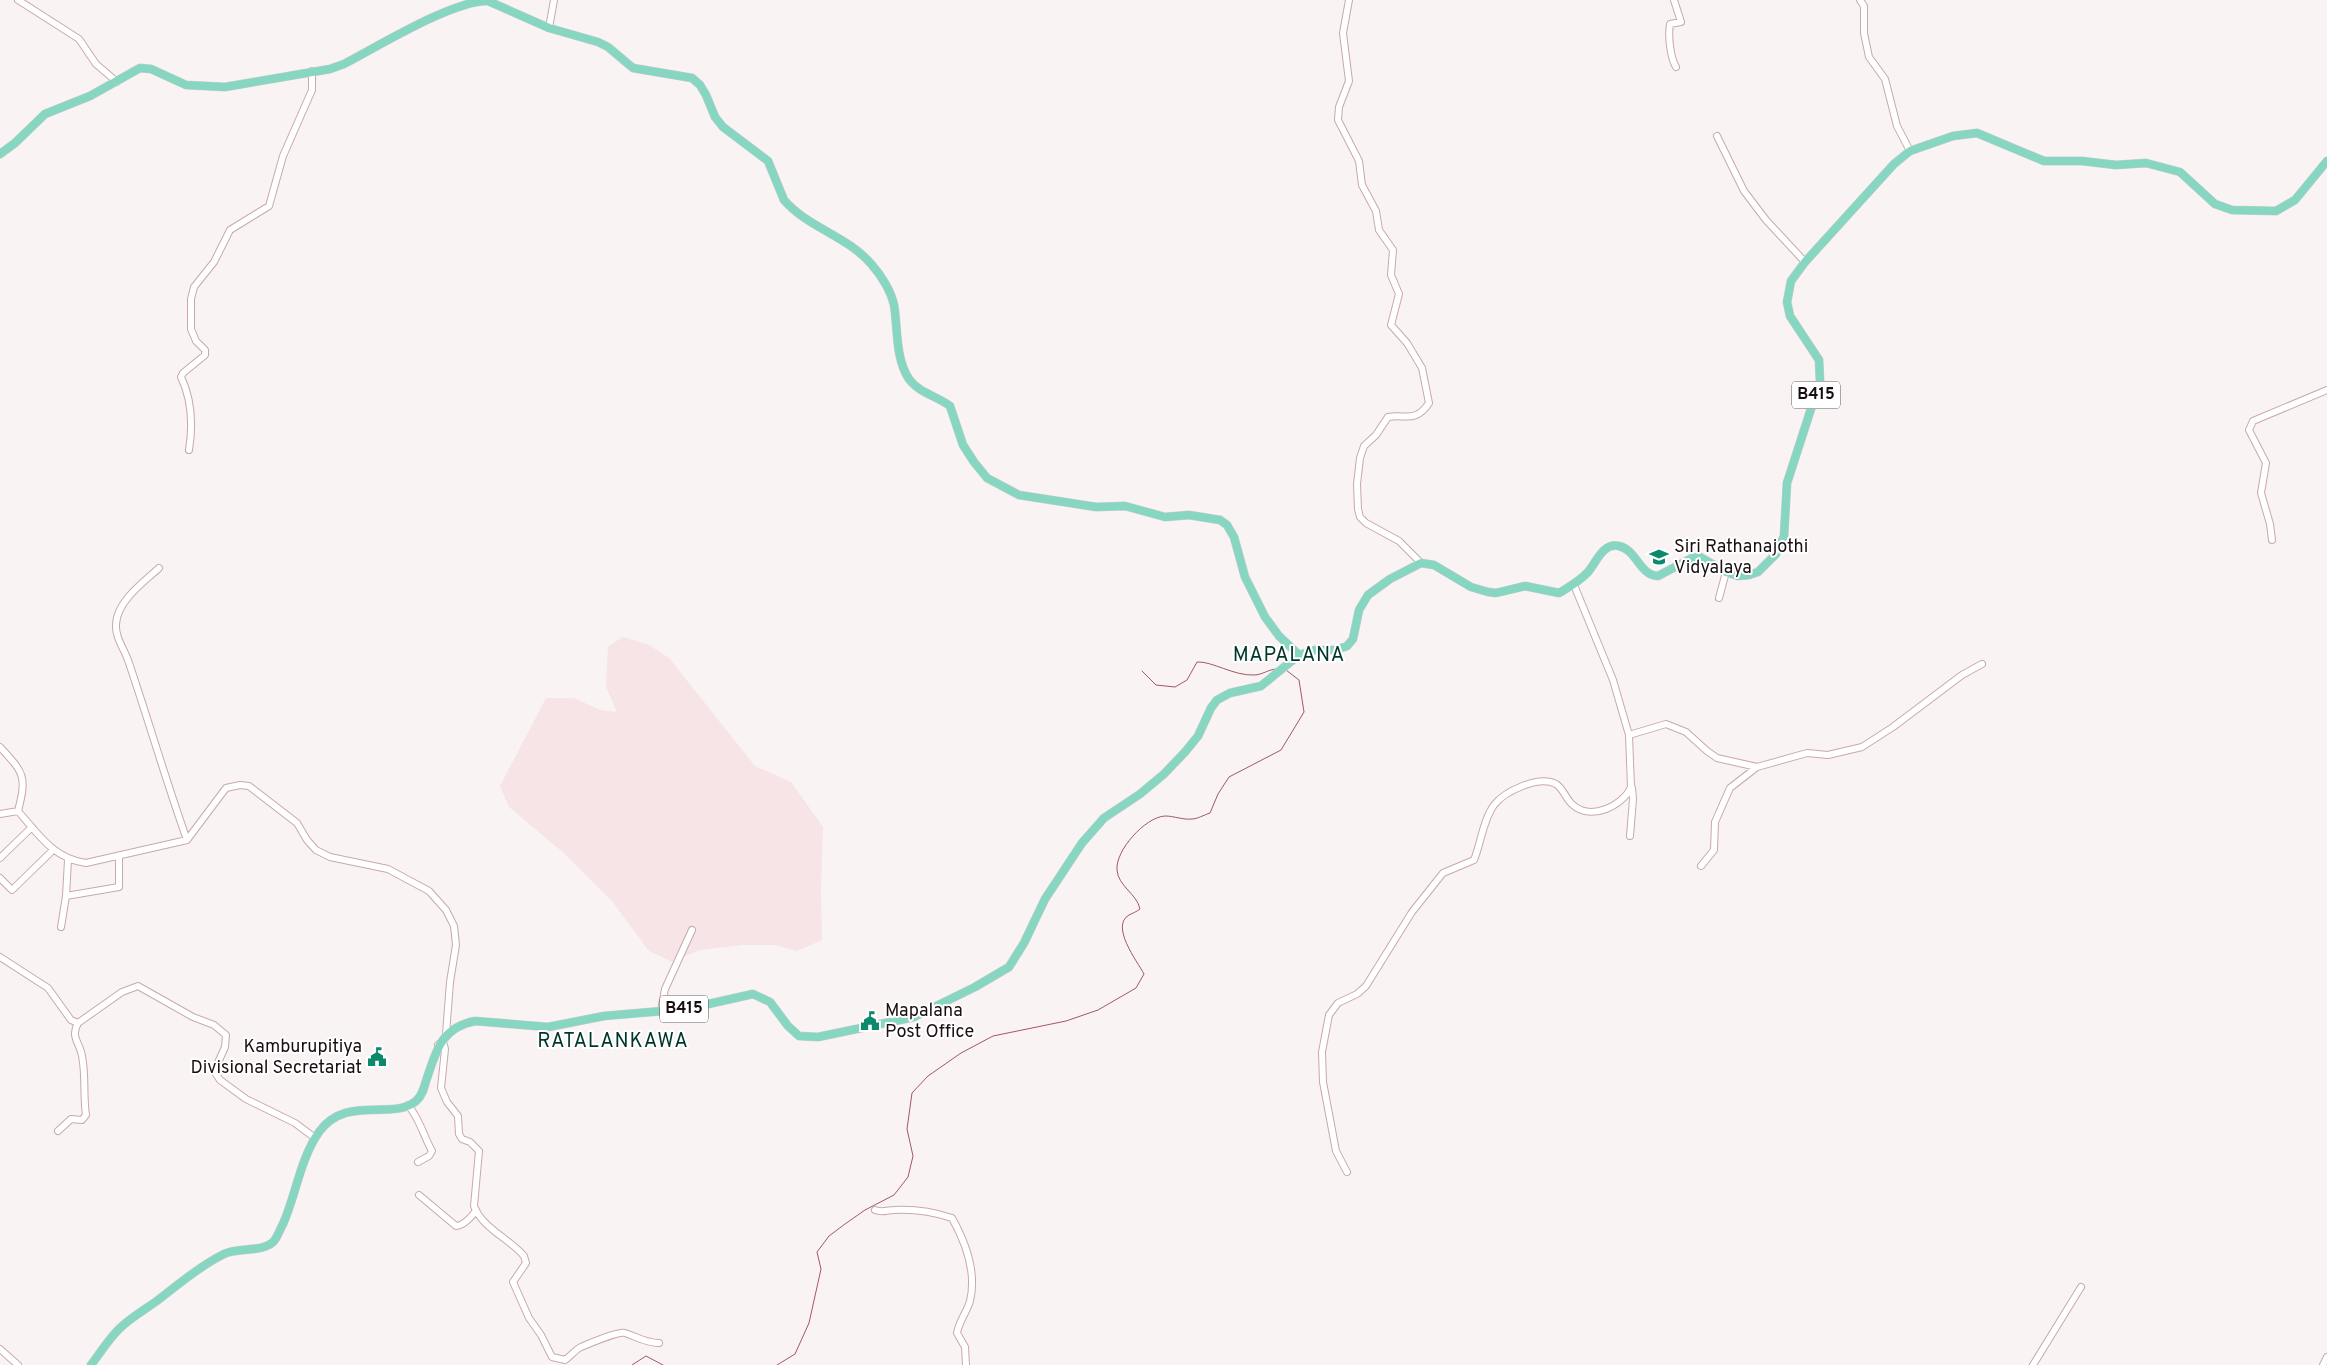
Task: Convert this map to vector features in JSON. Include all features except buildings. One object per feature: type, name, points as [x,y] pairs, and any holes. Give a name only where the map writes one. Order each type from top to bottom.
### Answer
[{"type":"main road","points":[[0,154],[15,143],[39,117],[90,96],[140,68],[151,69],[186,85],[203,87],[238,86],[312,71],[344,64],[467,1],[488,1],[549,28],[598,42],[608,47],[633,68],[692,78],[700,85],[723,127],[768,161],[781,194],[788,204],[842,239],[873,265],[889,290],[894,304],[897,338],[909,379],[920,389],[950,406],[962,445],[987,478],[1019,495],[1096,507],[1125,506],[1165,517],[1189,515],[1220,520],[1227,525],[1234,538],[1245,577],[1265,617],[1279,636],[1299,655]]},
{"type":"main road","name":"B415","points":[[1574,585],[1588,572],[1602,552],[1615,545],[1621,546],[1633,555],[1644,570],[1652,576],[1658,576],[1692,558],[1700,557],[1726,572],[1738,576],[1758,572],[1776,554],[1784,536],[1787,483],[1820,381],[1819,360],[1790,316],[1787,302],[1791,281],[1805,262],[1894,164],[1910,151],[1953,136],[1977,133],[2044,161],[2082,161],[2103,165],[2146,163],[2173,168],[2216,204],[2232,210],[2276,211],[2295,200],[2327,161]]},
{"type":"main road","points":[[1421,563],[1434,565],[1471,587],[1488,592],[1496,593],[1525,586],[1559,593],[1574,585]]},
{"type":"main road","name":"B415","points":[[408,1105],[421,1096],[438,1045],[446,1034],[465,1023],[475,1021],[548,1027],[604,1016],[686,1009],[753,994],[761,996],[770,1002],[798,1036],[818,1037],[914,1017],[975,987],[1009,967],[1024,943],[1045,899],[1082,843],[1104,818],[1140,794],[1164,774],[1185,752],[1198,736],[1210,708],[1217,700],[1230,693],[1261,686],[1299,655],[1315,650],[1336,650],[1347,646],[1353,639],[1359,610],[1368,595],[1390,579],[1421,563]]},
{"type":"main road","points":[[90,1365],[119,1329],[206,1264],[226,1253],[260,1247],[271,1244],[276,1240],[315,1138],[320,1130],[339,1116],[351,1111],[408,1105]]},
{"type":"street","points":[[18,0],[79,39],[96,64],[117,82]]},
{"type":"street","points":[[549,28],[554,0]]},
{"type":"street","points":[[1349,0],[1343,33],[1349,81],[1339,106],[1338,120],[1358,161],[1362,185],[1376,210],[1379,230],[1393,250],[1391,275],[1399,294],[1391,325],[1407,343],[1422,368],[1429,403],[1424,410],[1408,418],[1388,417],[1376,434],[1364,446],[1360,458],[1357,484],[1358,508],[1360,517],[1366,523],[1399,540],[1421,563]]},
{"type":"street","points":[[1674,0],[1681,22],[1670,24],[1667,36],[1672,46],[1673,62],[1676,67]]},
{"type":"street","points":[[1860,0],[1864,6],[1864,33],[1869,57],[1884,79],[1897,126],[1910,151]]},
{"type":"street","points":[[190,450],[192,432],[189,394],[181,377],[182,373],[205,355],[205,350],[196,341],[191,329],[191,299],[194,287],[214,262],[230,230],[269,206],[283,156],[312,90],[312,71]]},
{"type":"street","points":[[1717,136],[1744,190],[1766,220],[1805,262]]},
{"type":"street","points":[[2272,540],[2270,524],[2261,494],[2266,462],[2249,430],[2253,420],[2327,390]]},
{"type":"street","points":[[159,568],[129,597],[116,623],[117,636],[128,661],[162,770],[187,840]]},
{"type":"street","points":[[1719,598],[1726,572]]},
{"type":"street","points":[[1574,585],[1607,662],[1629,735],[1633,799],[1630,836]]},
{"type":"street","points":[[1701,866],[1714,850],[1715,822],[1730,788],[1757,767],[1807,753],[1828,755],[1862,747],[1893,727],[1962,675],[1982,664]]},
{"type":"street","points":[[1629,735],[1666,724],[1686,732],[1717,758],[1757,767]]},
{"type":"street","points":[[0,747],[20,769],[23,791],[18,811]]},
{"type":"street","points":[[1347,1172],[1336,1151],[1323,1082],[1322,1052],[1329,1015],[1338,1003],[1357,994],[1366,986],[1412,912],[1443,873],[1474,860],[1488,817],[1494,806],[1502,798],[1532,782],[1549,781],[1558,785],[1572,805],[1579,809],[1594,811],[1614,806],[1629,793],[1631,786]]},
{"type":"street","points":[[18,811],[53,850],[68,860],[86,863],[187,840],[226,788],[240,785],[249,786],[297,823],[307,840],[316,850],[330,857],[388,869],[429,891],[446,910],[454,926],[456,945],[450,982],[446,1034]]},
{"type":"street","points":[[0,814],[18,811]]},
{"type":"street","points":[[0,858],[32,827]]},
{"type":"street","points":[[0,878],[12,890],[53,850]]},
{"type":"street","points":[[66,896],[119,887],[118,856]]},
{"type":"street","points":[[61,927],[66,896],[68,860]]},
{"type":"street","points":[[661,1011],[665,989],[692,930]]},
{"type":"street","points":[[0,957],[48,988],[70,1020],[78,1024]]},
{"type":"street","points":[[58,1132],[71,1119],[82,1120],[86,1115],[84,1100],[86,1084],[82,1055],[74,1037],[74,1030],[78,1024],[122,992],[138,986],[226,1034],[223,1052],[216,1067],[216,1074],[220,1080],[246,1099],[296,1123],[315,1138]]},
{"type":"street","points":[[438,1045],[444,1045],[445,1050],[440,1083],[442,1093],[458,1116],[459,1134],[462,1139],[470,1142],[479,1151],[474,1206],[487,1224],[524,1256],[526,1263],[513,1282],[529,1318],[541,1335],[552,1357],[565,1360],[579,1348],[623,1332],[651,1344],[659,1343]]},
{"type":"street","points":[[408,1105],[422,1126],[423,1135],[432,1151],[429,1156],[418,1162]]},
{"type":"street","points":[[419,1195],[447,1220],[458,1226],[472,1216],[476,1210]]},
{"type":"street","points":[[875,1210],[882,1213],[891,1209],[916,1210],[952,1218],[968,1254],[972,1284],[969,1302],[959,1321],[957,1333],[965,1347],[966,1365]]},
{"type":"street","points":[[2033,1365],[2081,1287]]},
{"type":"street","points":[[0,1349],[18,1365]]},
{"type":"street","points":[[2323,1365],[2327,1357]]},
{"type":"shaded area","points":[[623,637],[649,645],[669,658],[755,766],[791,782],[823,827],[822,940],[797,951],[775,945],[742,945],[700,950],[672,962],[649,951],[611,900],[565,854],[509,807],[500,786],[546,698],[574,698],[600,710],[617,712],[606,687],[608,646]]},
{"type":"waterway","points":[[1142,671],[1156,685],[1175,687],[1187,680],[1197,662],[1203,662],[1246,675],[1257,675],[1277,669]]},
{"type":"waterway","points":[[777,1365],[795,1354],[809,1323],[821,1269],[817,1252],[829,1236],[845,1224],[865,1210],[894,1195],[908,1177],[913,1156],[907,1129],[912,1093],[928,1076],[961,1053],[993,1036],[1066,1021],[1098,1010],[1136,988],[1144,974],[1131,953],[1122,927],[1124,920],[1140,909],[1118,876],[1118,862],[1121,854],[1133,836],[1149,822],[1157,818],[1165,816],[1194,819],[1210,813],[1218,794],[1229,777],[1281,750],[1304,712],[1299,680],[1286,670]]},
{"type":"waterway","points":[[632,1365],[646,1356],[663,1365]]},
{"type":"place","name":"Siri Rathanajothi Vidyalaya","points":[[1659,557]]},
{"type":"place","name":"Mapalana Post Office","points":[[870,1021]]},
{"type":"place","name":"Kamburupitiya Divisional Secretariat","points":[[377,1057]]},
{"type":"district","name":"MAPALANA","points":[[1289,656]]},
{"type":"district","name":"RATALANKAWA","points":[[613,1042]]}]
